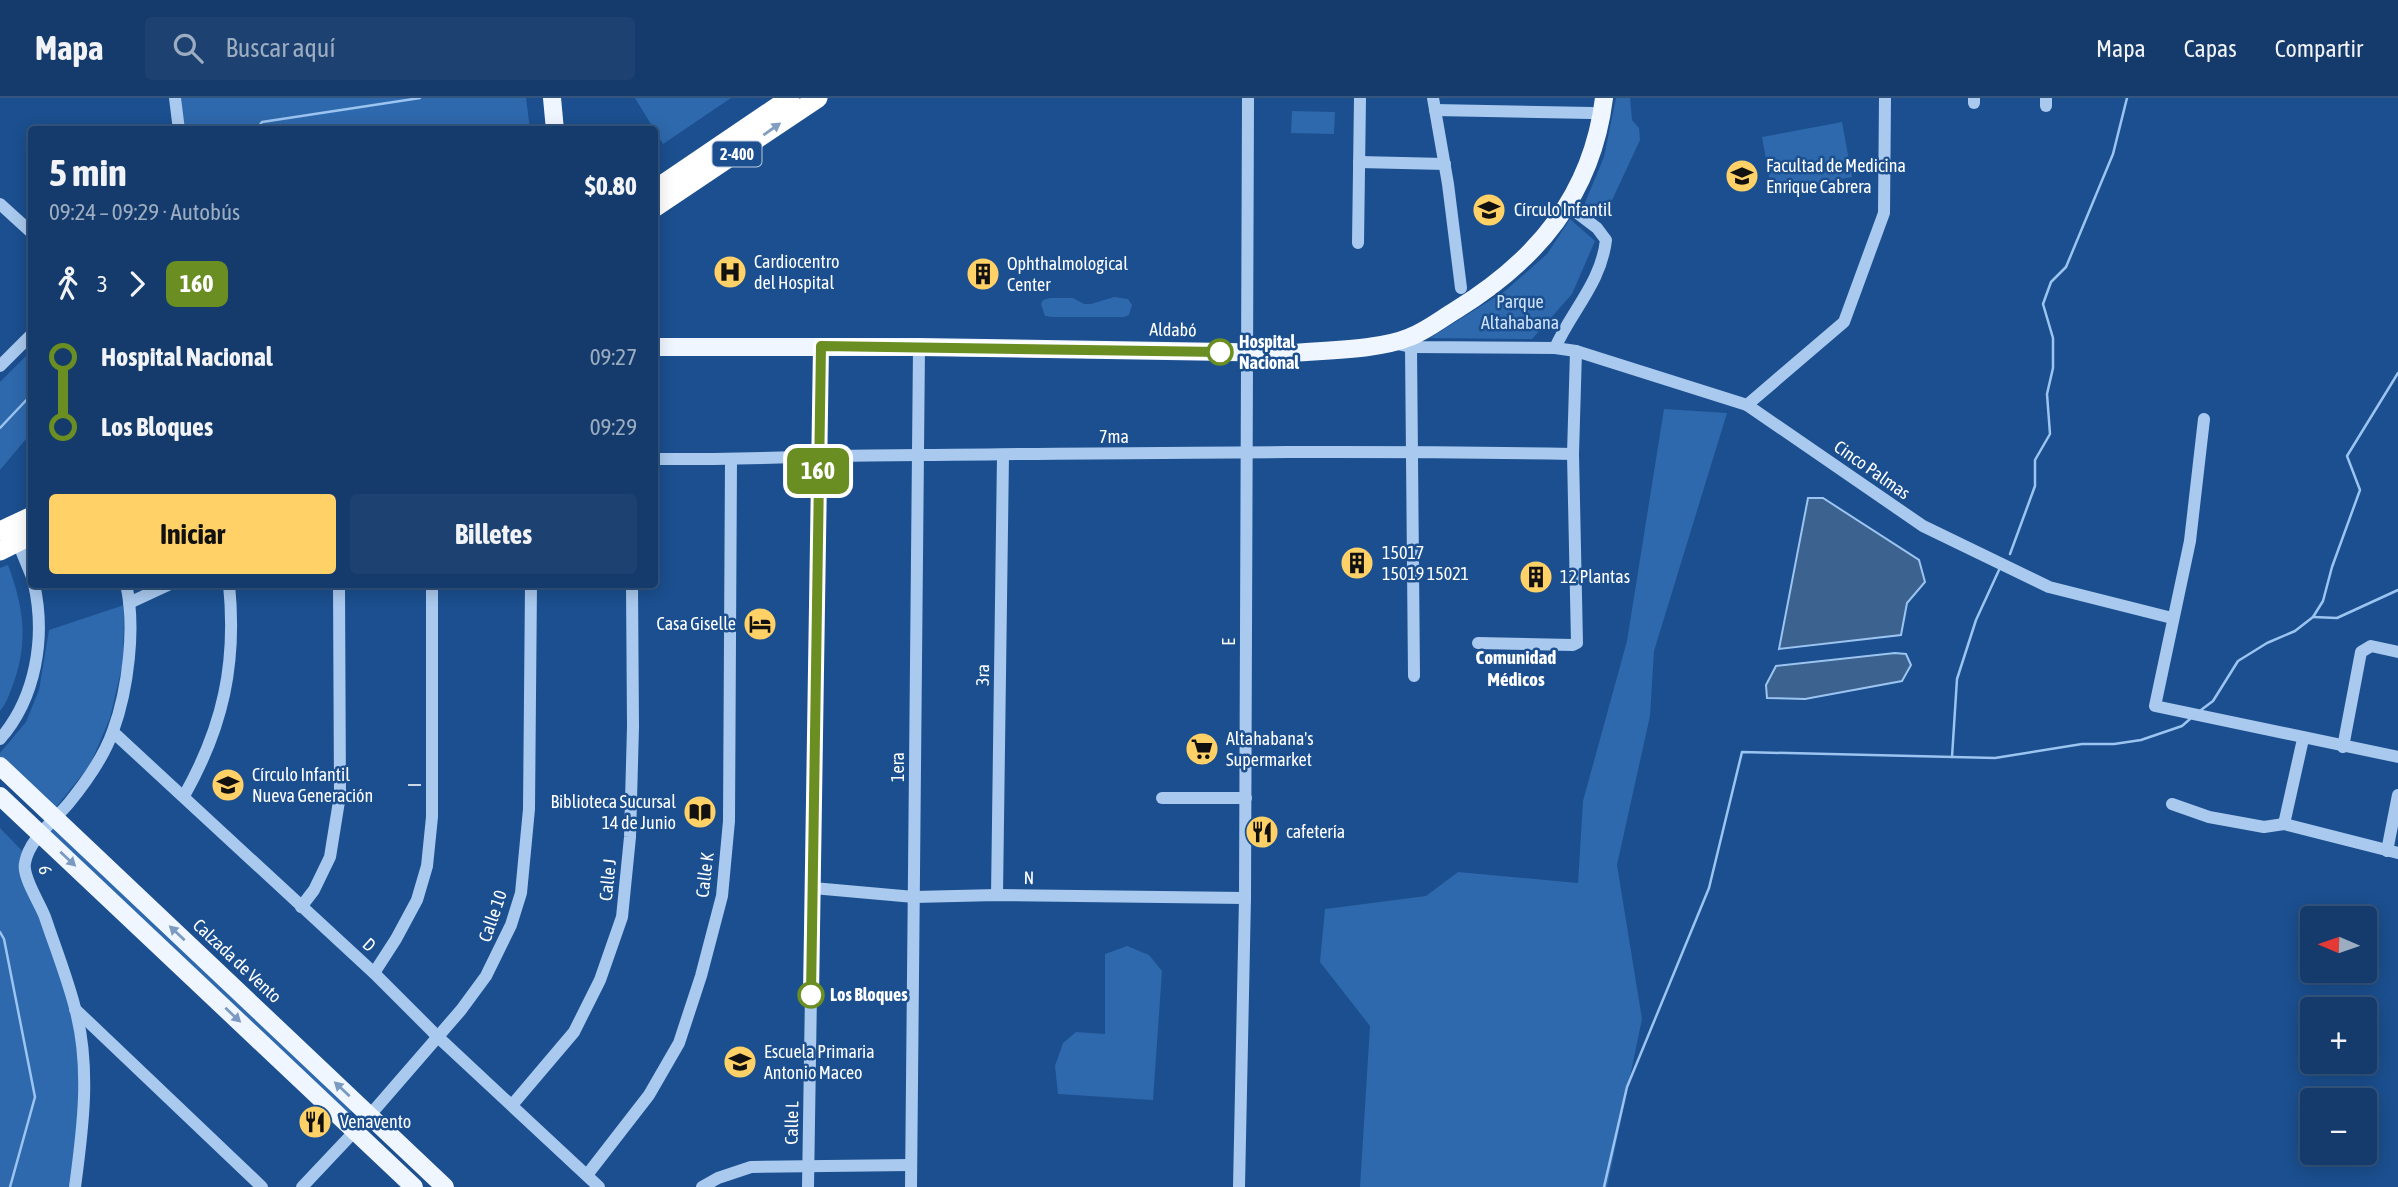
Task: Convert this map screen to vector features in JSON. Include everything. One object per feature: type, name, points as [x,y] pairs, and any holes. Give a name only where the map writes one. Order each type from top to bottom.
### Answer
[{"type":"highway","name":"2-400","points":[[658,187],[790,98]]},
{"type":"highway","name":"2-400","points":[[658,205],[818,98]]},
{"type":"highway","points":[[12,537],[28,520]]},
{"type":"main road","points":[[552,98],[555,126]]},
{"type":"main road","name":"Aldabó","points":[[658,347],[821,346],[1293,353],[1410,342],[1495,285],[1523,262],[1568,206],[1587,168],[1599,130],[1604,98]]},
{"type":"main road","name":"Calzada de Vento","points":[[0,766],[445,1187]]},
{"type":"main road","points":[[0,796],[414,1187]]},
{"type":"street","points":[[175,98],[178,126]]},
{"type":"street","name":"E","points":[[1240,1187],[1245,898],[1248,98]]},
{"type":"street","points":[[1358,243],[1360,98]]},
{"type":"street","points":[[1505,98],[1505,112]]},
{"type":"street","points":[[1747,405],[1844,322],[1884,213],[1885,98]]},
{"type":"street","points":[[1461,288],[1445,164],[1434,104],[1505,112],[1592,113]]},
{"type":"street","points":[[1359,162],[1445,164]]},
{"type":"street","points":[[0,204],[28,229]]},
{"type":"street","points":[[1555,348],[1562,332],[1586,297],[1604,260],[1606,240],[1597,228],[1568,206]]},
{"type":"street","points":[[0,366],[28,338]]},
{"type":"street","points":[[1410,342],[1414,676]]},
{"type":"street","name":"Cinco Palmas","points":[[1410,342],[1576,351],[1747,405],[1923,526],[2049,587],[2172,618]]},
{"type":"street","name":"Calle L","points":[[808,1187],[821,346]]},
{"type":"street","name":"1era","points":[[911,1187],[919,347]]},
{"type":"street","points":[[1478,643],[1577,643],[1573,454],[1576,351]]},
{"type":"street","points":[[2204,419],[2190,541],[2155,706],[2398,757]]},
{"type":"street","name":"7ma","points":[[658,459],[730,460],[918,454],[1412,451],[1573,454]]},
{"type":"street","name":"3ra","points":[[997,895],[1003,455]]},
{"type":"street","name":"Calle K","points":[[587,1175],[649,1095],[679,1042],[701,976],[722,896],[729,821],[730,460]]},
{"type":"street","points":[[12,537],[28,569]]},
{"type":"street","points":[[0,739],[14,721],[26,696],[33,672],[40,631],[35,588]]},
{"type":"street","name":"6","points":[[75,1187],[81,1142],[85,1060],[75,1009],[44,915],[25,871],[25,863],[41,834],[88,777],[113,732],[127,666],[129,603],[127,588]]},
{"type":"street","points":[[129,603],[161,588]]},
{"type":"street","points":[[184,796],[204,761],[222,707],[231,648],[229,588]]},
{"type":"street","points":[[301,907],[314,890],[330,857],[340,795],[339,588]]},
{"type":"street","name":"I","points":[[374,973],[417,900],[427,866],[432,817],[432,588]]},
{"type":"street","name":"Calle 10","points":[[302,1187],[438,1037],[486,976],[511,925],[521,893],[529,809],[531,588]]},
{"type":"street","name":"Calle J","points":[[512,1105],[575,1032],[600,980],[622,917],[630,837],[633,727],[632,588]]},
{"type":"street","points":[[2343,747],[2361,652],[2371,646],[2398,652]]},
{"type":"street","name":"D","points":[[113,732],[374,973],[438,1037],[599,1187]]},
{"type":"street","points":[[2284,824],[2303,739]]},
{"type":"street","points":[[2172,804],[2209,817],[2264,827],[2284,824],[2393,853],[2398,795]]},
{"type":"street","points":[[1162,798],[1245,799]]},
{"type":"street","name":"N","points":[[813,888],[914,897],[997,895],[1245,898]]},
{"type":"street","points":[[75,1009],[262,1187]]},
{"type":"street","points":[[702,1187],[718,1178],[751,1167],[911,1165]]},
{"type":"green space","points":[[181,98],[526,98],[530,126],[183,126]]},
{"type":"green space","points":[[635,98],[731,98],[663,144],[658,136],[658,126],[652,126]]},
{"type":"green space","points":[[1616,98],[1630,98],[1632,120],[1639,128],[1640,140],[1607,211],[1596,214],[1584,205],[1604,157]]},
{"type":"green space","points":[[1292,111],[1335,112],[1334,134],[1291,133]]},
{"type":"green space","points":[[1842,122],[1852,177],[1772,192],[1762,137]]},
{"type":"green space","name":"Parque Altahabana","points":[[1570,219],[1595,241],[1572,294],[1532,339],[1430,338],[1505,291],[1547,254]]},
{"type":"green space","points":[[1114,297],[1128,299],[1132,305],[1129,315],[1052,317],[1045,316],[1041,304],[1043,300],[1050,298],[1073,298],[1084,304],[1091,304]]},
{"type":"green space","points":[[27,355],[28,437],[0,470],[0,382]]},
{"type":"green space","points":[[1664,409],[1727,413],[1654,651],[1650,716],[1617,865],[1642,1019],[1607,1187],[1360,1187],[1370,1026],[1320,962],[1325,909],[1426,896],[1458,872],[1578,883],[1583,801],[1627,641]]},
{"type":"green space","points":[[8,565],[20,609],[23,637],[19,666],[0,711],[0,568]]},
{"type":"green space","points":[[124,605],[123,662],[110,718],[90,765],[53,811],[0,757],[0,753],[26,722],[39,690],[49,630]]},
{"type":"green space","points":[[0,828],[29,858],[31,872],[81,1013],[77,1187],[0,1187]]},
{"type":"green space","points":[[54,828],[352,1107],[351,1113],[345,1114],[90,876],[49,830]]},
{"type":"green space","points":[[1127,946],[1149,955],[1162,971],[1153,1100],[1058,1094],[1055,1066],[1063,1043],[1076,1032],[1105,1034],[1105,954]]},
{"type":"shaded area","points":[[1808,498],[1823,498],[1919,560],[1925,582],[1907,603],[1901,635],[1779,649]]},
{"type":"shaded area","points":[[1906,654],[1911,665],[1902,681],[1805,699],[1767,698],[1766,685],[1776,666]]},
{"type":"waterway","points":[[259,126],[262,122],[420,98]]},
{"type":"waterway","points":[[2010,554],[2035,486],[2035,460],[2050,434],[2047,394],[2053,368],[2053,338],[2043,304],[2051,282],[2066,267],[2113,154],[2127,98]]},
{"type":"waterway","points":[[2201,710],[2213,701],[2238,661],[2267,643],[2295,631],[2313,617],[2323,601],[2332,567],[2360,490],[2347,456],[2398,373]]},
{"type":"waterway","points":[[0,428],[28,398]]},
{"type":"waterway","points":[[1952,757],[1957,679],[1976,620],[1999,570]]},
{"type":"waterway","points":[[2313,617],[2337,618],[2398,590]]},
{"type":"waterway","points":[[1604,1187],[1627,1087],[1709,888],[1742,752],[1995,758],[2082,744],[2114,744],[2141,740],[2182,726],[2190,719]]},
{"type":"waterway","points":[[0,932],[4,939],[35,1097],[10,1187]]},
{"type":"bus line","name":"160","points":[[811,995],[821,346],[1220,352]]},
{"type":"place","name":"Facultad de Medicina Enrique Cabrera","points":[[1742,176]]},
{"type":"place","name":"Círculo Infantil","points":[[1489,210]]},
{"type":"place","name":"Cardiocentro del Hospital","points":[[730,272]]},
{"type":"place","name":"Ophthalmological Center","points":[[983,274]]},
{"type":"place","name":"Hospital Nacional","points":[[1220,352]]},
{"type":"place","name":"15017 15019 15021","points":[[1357,563]]},
{"type":"place","name":"12 Plantas","points":[[1536,577]]},
{"type":"place","name":"Casa Giselle","points":[[760,624]]},
{"type":"place","name":"Altahabana's Supermarket","points":[[1202,749]]},
{"type":"place","name":"Círculo Infantil Nueva Generación","points":[[228,785]]},
{"type":"place","name":"Biblioteca Sucursal 14 de Junio","points":[[700,812]]},
{"type":"place","name":"cafetería","points":[[1262,832]]},
{"type":"place","name":"Los Bloques","points":[[811,995]]},
{"type":"place","name":"Escuela Primaria Antonio Maceo","points":[[740,1062]]},
{"type":"place","name":"Venavento","points":[[315,1122]]},
{"type":"district","name":"Comunidad Médicos","points":[[1516,668]]}]
